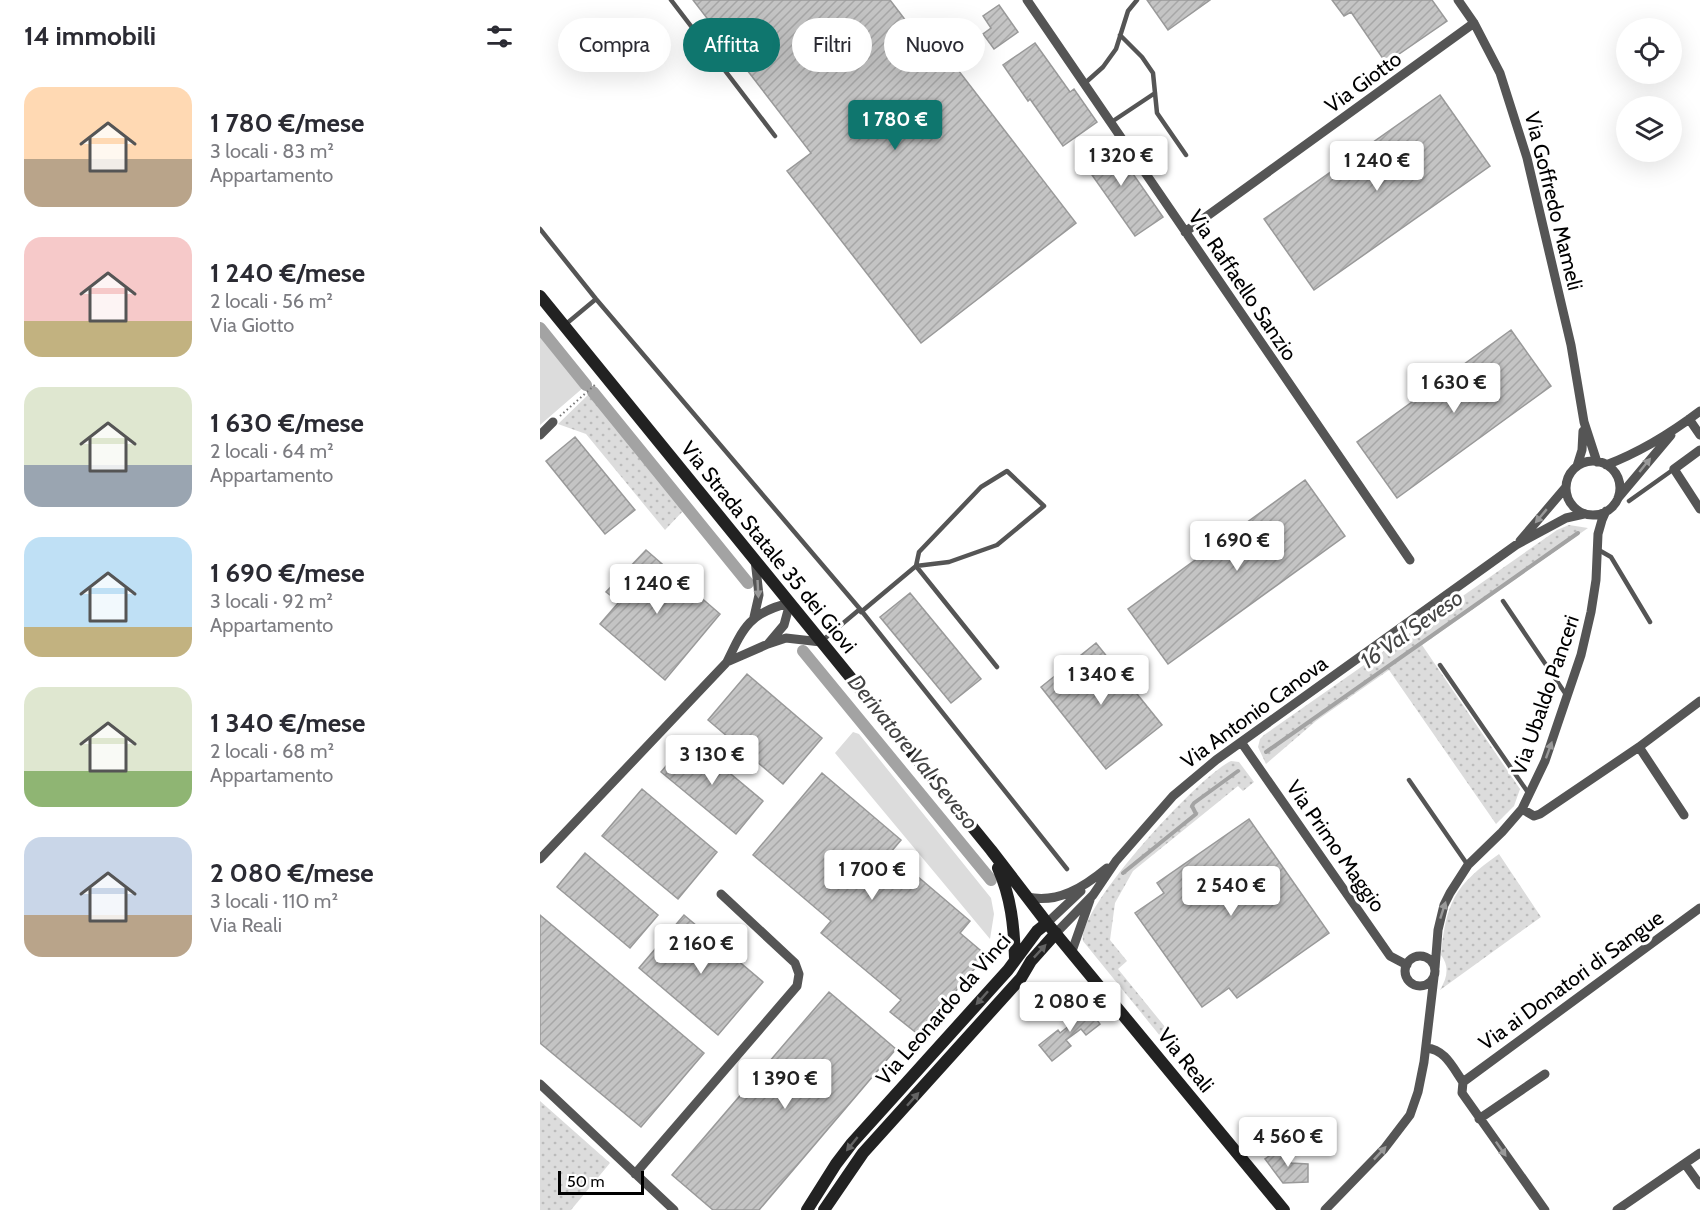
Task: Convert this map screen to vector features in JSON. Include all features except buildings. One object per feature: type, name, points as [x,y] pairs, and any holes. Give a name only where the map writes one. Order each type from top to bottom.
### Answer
[{"type":"main road","name":"Via Strada Statale 35 dei Giovi","points":[[540,296],[991,850]]},
{"type":"main road","name":"Via Reali","points":[[991,850],[1047,922],[1284,1210]]},
{"type":"main road","points":[[991,850],[1007,887],[1015,958]]},
{"type":"main road","name":"Via Leonardo da Vinci","points":[[807,1210],[852,1143],[1008,970],[1015,958],[1047,922]]},
{"type":"main road","name":"Via Leonardo da Vinci","points":[[824,1210],[863,1153],[1021,978],[1031,961],[1056,933]]},
{"type":"street","name":"Via Raffaello Sanzio","points":[[1027,0],[1410,560]]},
{"type":"street","name":"Via Goffredo Mameli","points":[[1458,0],[1474,23],[1500,73],[1527,158],[1571,345],[1584,422]]},
{"type":"street","name":"Via Giotto","points":[[1185,232],[1474,23]]},
{"type":"street","points":[[1577,466],[1590,462],[1601,464],[1626,458],[1674,430],[1700,411]]},
{"type":"street","points":[[1689,419],[1700,435]]},
{"type":"street","points":[[540,435],[553,422]]},
{"type":"street","points":[[1584,422],[1601,464],[1617,477],[1619,493],[1617,500]]},
{"type":"street","points":[[1584,422],[1582,450],[1566,487],[1570,503],[1584,514],[1592,515],[1606,511],[1617,500],[1674,430]]},
{"type":"street","points":[[1700,450],[1674,469],[1700,509]]},
{"type":"street","name":"Via Antonio Canova","points":[[1516,545],[1566,487]]},
{"type":"street","name":"Via Ubaldo Panceri","points":[[1426,1048],[1438,930],[1444,905],[1455,883],[1468,865],[1522,809],[1545,761],[1581,655],[1592,612],[1599,526],[1606,511]]},
{"type":"street","name":"Via Antonio Canova","points":[[1056,933],[1092,895],[1116,861],[1173,796],[1216,760],[1516,545],[1566,518],[1584,514]]},
{"type":"street","points":[[540,859],[727,662],[740,636],[754,617],[759,595],[754,560]]},
{"type":"street","points":[[754,617],[776,606],[789,603],[784,625],[768,644]]},
{"type":"street","points":[[727,662],[778,640],[794,638],[821,642]]},
{"type":"street","points":[[1522,809],[1534,816],[1540,814],[1639,747],[1700,701]]},
{"type":"street","name":"Via Primo Maggio","points":[[1241,742],[1390,956],[1407,965]]},
{"type":"street","points":[[1639,747],[1684,815]]},
{"type":"street","name":"Via Antonio Canova","points":[[1047,922],[1116,861]]},
{"type":"street","name":"Via Antonio Canova","points":[[1027,897],[1052,899],[1075,890],[1093,879]]},
{"type":"street","points":[[635,1174],[797,986],[799,974],[795,963],[721,894]]},
{"type":"street","name":"Via Antonio Canova","points":[[1072,951],[1092,895]]},
{"type":"street","name":"Via ai Donatori di Sangue","points":[[1463,1082],[1700,908]]},
{"type":"street","points":[[1414,984],[1424,985],[1434,972],[1431,960],[1422,956],[1413,958],[1407,965],[1408,978],[1414,984],[1421,991],[1429,1007]]},
{"type":"street","points":[[1325,1210],[1389,1143],[1410,1115],[1418,1092],[1426,1048],[1433,1048],[1441,1052],[1463,1082],[1462,1093],[1479,1119],[1545,1210]]},
{"type":"street","points":[[1479,1119],[1545,1074]]},
{"type":"street","points":[[540,1084],[674,1210]]},
{"type":"street","points":[[1617,1210],[1700,1153]]},
{"type":"street","points":[[1685,1164],[1700,1185]]},
{"type":"lane","points":[[672,0],[775,136]]},
{"type":"lane","points":[[1084,84],[1103,67],[1116,49],[1128,11],[1137,0]]},
{"type":"lane","points":[[1120,35],[1142,57],[1153,73],[1157,113],[1186,155]]},
{"type":"lane","points":[[1110,123],[1155,93]]},
{"type":"lane","points":[[540,229],[596,299],[860,610],[1066,869]]},
{"type":"lane","points":[[564,326],[596,299]]},
{"type":"lane","points":[[1629,501],[1674,469]]},
{"type":"lane","points":[[821,642],[916,566],[949,562],[997,545],[1044,506],[1007,471],[981,487],[919,552],[916,566]]},
{"type":"lane","points":[[1598,549],[1605,551],[1611,557],[1650,622]]},
{"type":"lane","points":[[916,566],[997,667]]},
{"type":"lane","points":[[1503,601],[1567,696]]},
{"type":"lane","points":[[1440,665],[1529,795]]},
{"type":"lane","points":[[1409,780],[1468,865]]},
{"type":"path","points":[[553,422],[605,375]]},
{"type":"shaded area","points":[[540,332],[584,387],[540,425]]},
{"type":"shaded area","points":[[589,394],[684,510],[665,530],[586,434],[558,424]]},
{"type":"shaded area","points":[[1569,525],[1588,528],[1422,645],[1520,789],[1514,806],[1496,824],[1389,670],[1316,721],[1266,764],[1258,747],[1264,735],[1557,530]]},
{"type":"shaded area","points":[[853,732],[859,734],[991,898],[994,914],[990,939],[835,753]]},
{"type":"shaded area","points":[[1231,761],[1239,762],[1254,782],[1243,791],[1238,786],[1133,871],[1115,903],[1110,940],[1127,961],[1118,969],[1174,1038],[1175,1044],[1169,1047],[1083,941],[1086,924],[1099,901],[1143,844],[1194,790],[1215,771]]},
{"type":"shaded area","points":[[1499,854],[1541,917],[1440,990],[1446,972],[1446,964],[1441,955],[1443,937],[1455,896],[1472,875]]},
{"type":"shaded area","points":[[540,1101],[610,1163],[571,1210],[540,1210]]},
{"type":"waterway","name":"Derivatore Val Seveso","points":[[540,328],[586,385]]},
{"type":"waterway","name":"Derivatore Val Seveso","points":[[593,392],[748,583]]},
{"type":"waterway","name":"16 Val Seveso","points":[[1266,752],[1578,533]]},
{"type":"waterway","name":"Derivatore Val Seveso","points":[[803,651],[991,880]]},
{"type":"waterway","name":"16 Val Seveso","points":[[1123,873],[1196,814],[1192,806],[1194,803],[1238,771]]}]
